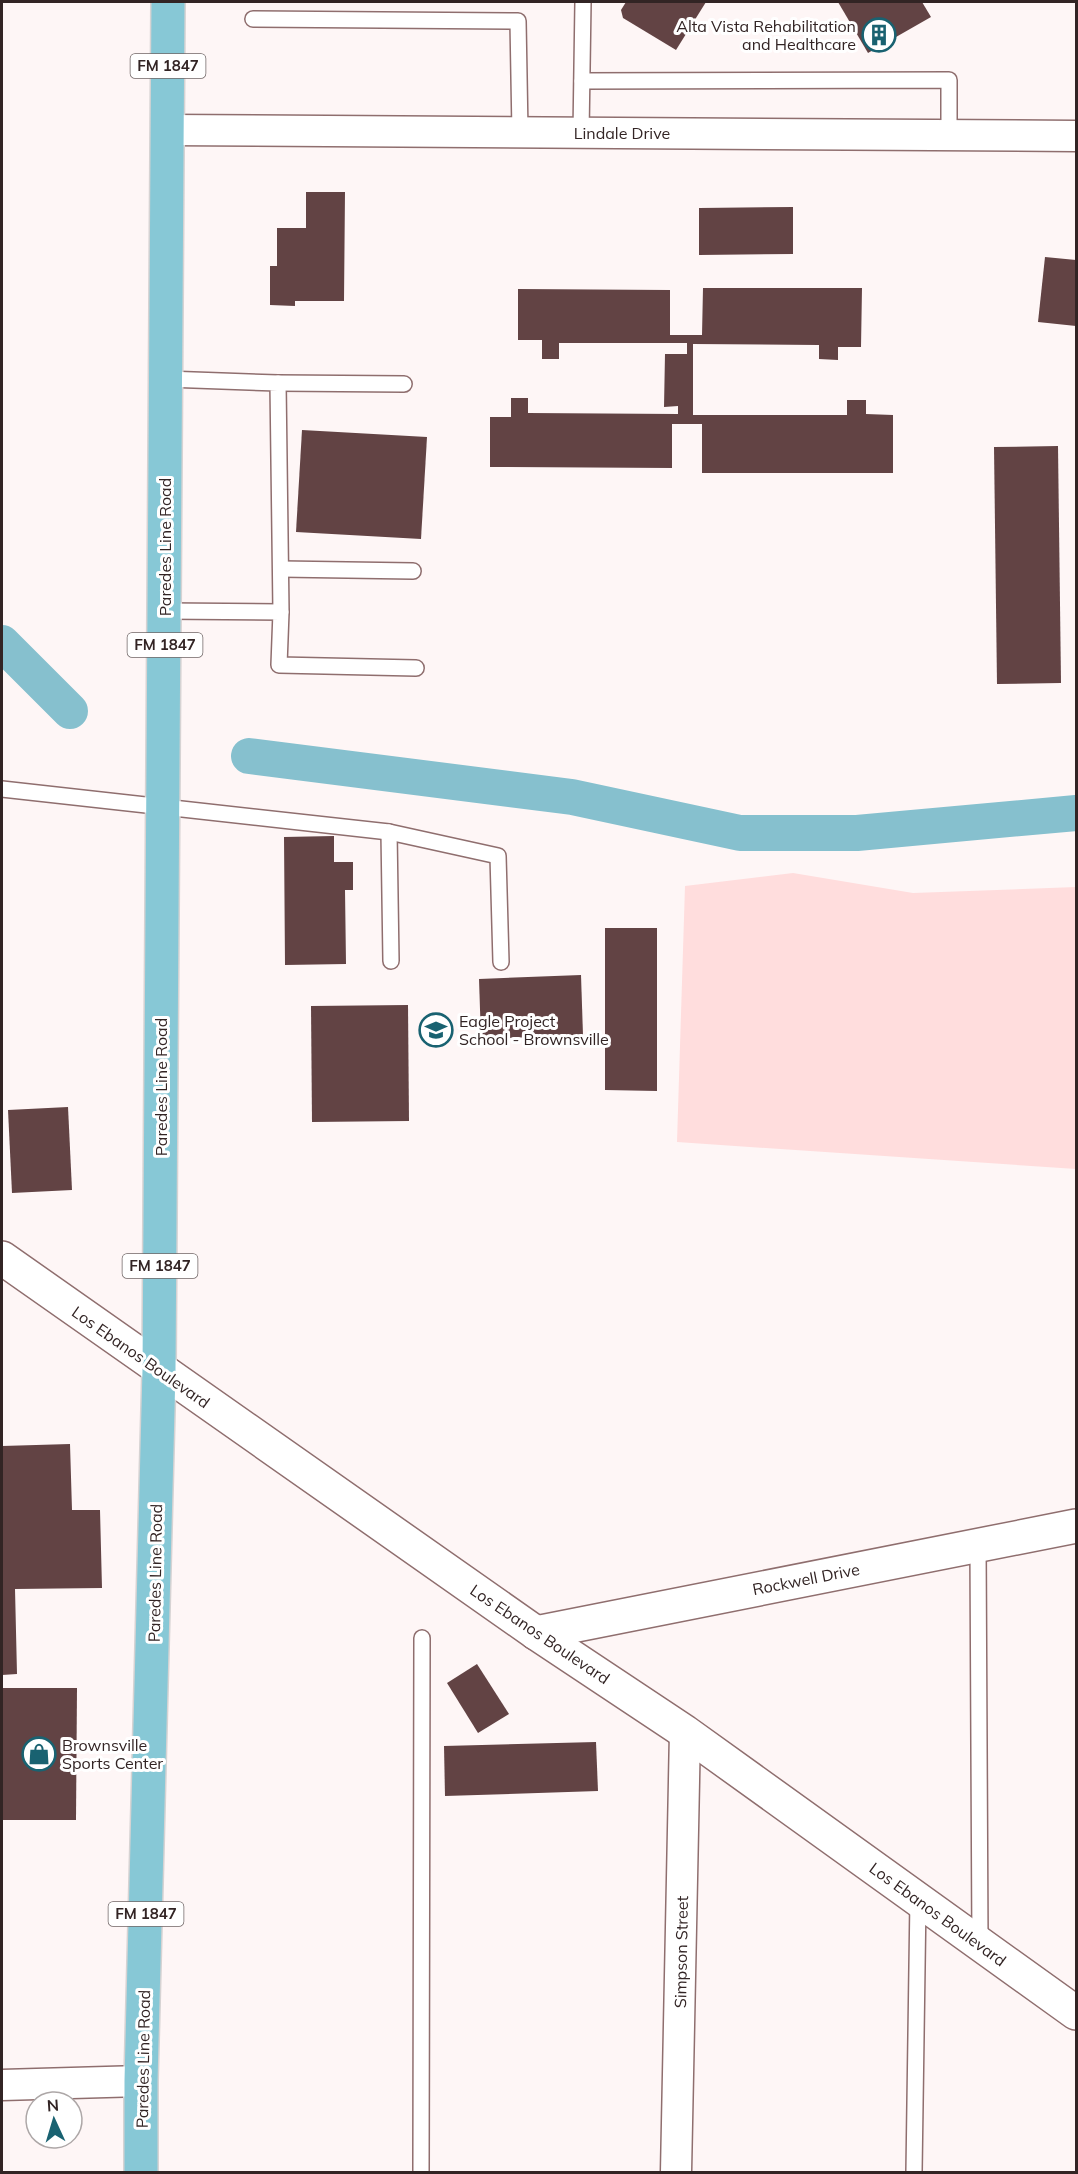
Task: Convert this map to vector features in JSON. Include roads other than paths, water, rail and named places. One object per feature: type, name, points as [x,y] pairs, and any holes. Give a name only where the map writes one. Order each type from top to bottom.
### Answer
[{"type":"main road","name":"Paredes Line Road","points":[[141,2172],[141,2081],[159,1370],[168,2]]},
{"type":"street","name":"Lindale Drive","points":[[167,130],[1077,136]]},
{"type":"street","name":"Los Ebanos Boulevard","points":[[2,1258],[536,1633],[685,1732],[1077,2013]]},
{"type":"street","name":"Rockwell Drive","points":[[536,1633],[1077,1526]]},
{"type":"street","name":"Simpson Street","points":[[676,2172],[685,1732]]},
{"type":"street","points":[[2,2085],[141,2081]]},
{"type":"lane","points":[[581,133],[583,2]]},
{"type":"lane","points":[[253,19],[518,21],[520,132]]},
{"type":"lane","points":[[582,81],[949,80],[949,135]]},
{"type":"lane","points":[[166,379],[404,384]]},
{"type":"lane","points":[[278,383],[281,569],[279,664],[416,668]]},
{"type":"lane","points":[[281,569],[413,571]]},
{"type":"lane","points":[[165,611],[281,612]]},
{"type":"lane","points":[[2,789],[389,832],[498,856],[501,962]]},
{"type":"lane","points":[[389,832],[391,961]]},
{"type":"lane","points":[[978,1545],[980,1944]]},
{"type":"lane","points":[[421,2172],[422,1638]]},
{"type":"lane","points":[[914,2172],[918,1899]]},
{"type":"waterway","points":[[2,643],[70,711]]},
{"type":"waterway","points":[[249,756],[572,797],[740,833],[857,833],[1076,813]]},
{"type":"place","name":"Alta Vista Rehabilitation and Healthcare","points":[[879,35]]},
{"type":"place","name":"Eagle Project School - Brownsville","points":[[436,1030]]},
{"type":"place","name":"Brownsville Sports Center","points":[[39,1754]]}]
